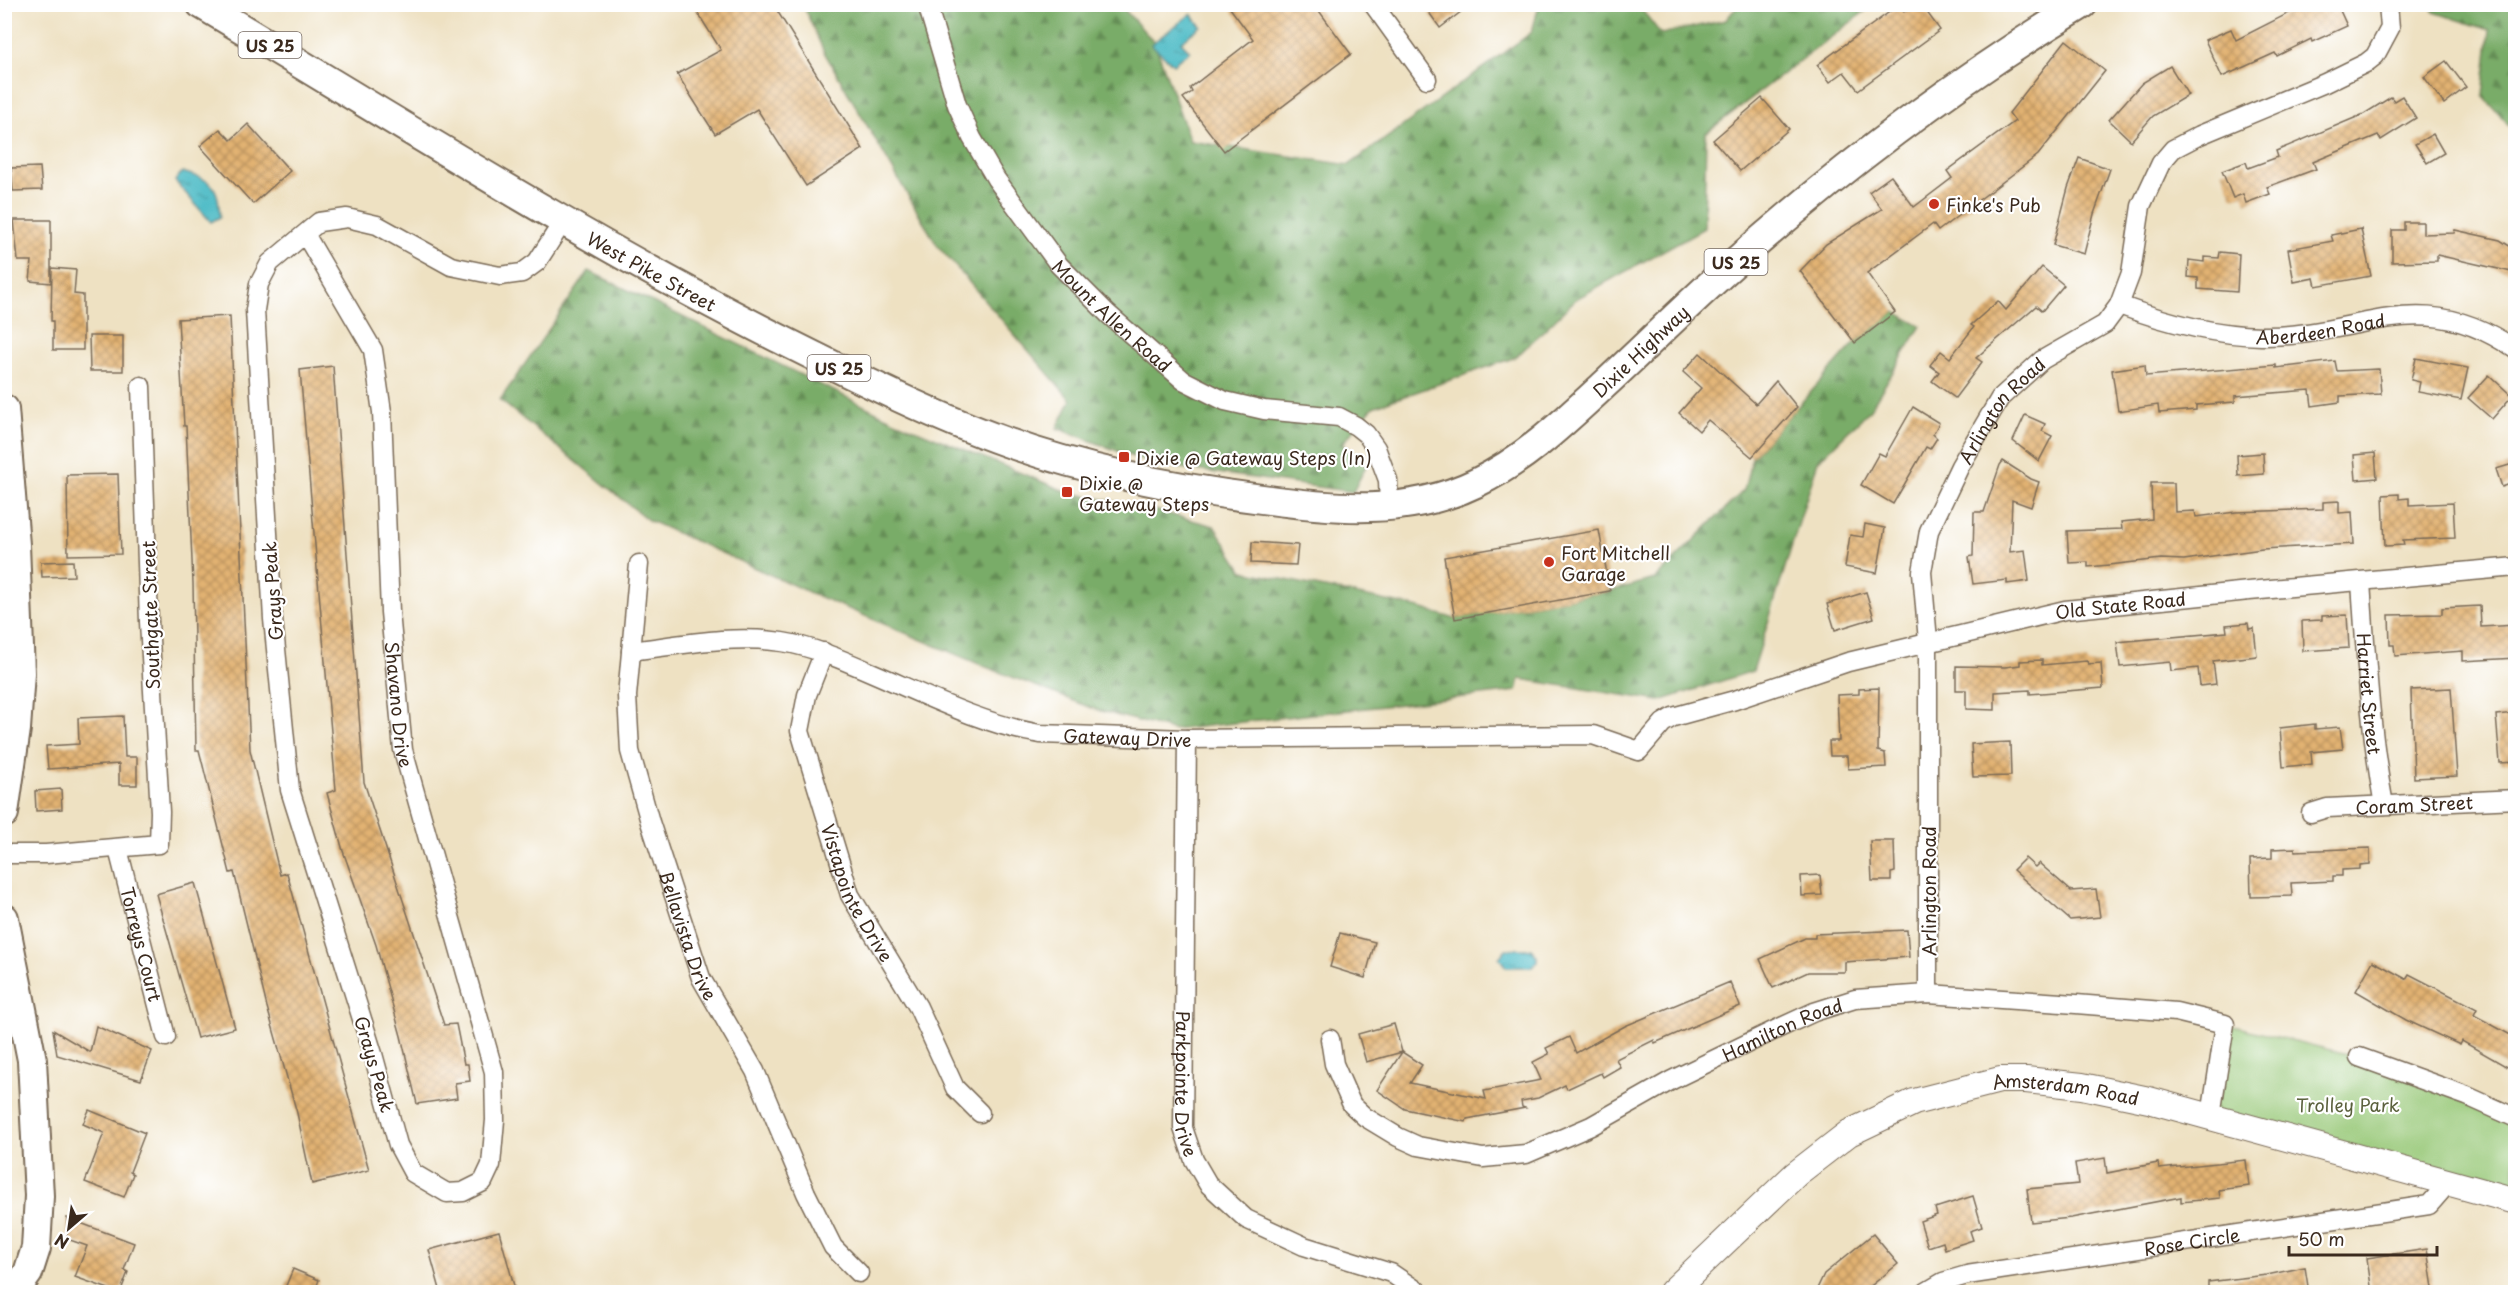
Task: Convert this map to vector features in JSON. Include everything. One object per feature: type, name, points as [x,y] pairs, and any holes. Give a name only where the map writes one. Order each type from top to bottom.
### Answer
[{"type":"main road","name":"West Pike Street","points":[[201,4],[684,290],[832,365],[946,417],[1006,442],[1099,471],[1130,477]]},
{"type":"main road","name":"Dixie Highway","points":[[1130,477],[1206,492],[1326,508],[1408,505],[1460,490],[1478,482],[1519,458],[1553,432],[1730,266],[1821,189],[1982,69],[2083,4]]},
{"type":"main road","points":[[4,409],[15,557],[20,673],[16,729],[4,813]]},
{"type":"main road","points":[[5,923],[32,1060],[39,1196],[36,1248],[23,1291]]},
{"type":"street","name":"Mount Allen Road","points":[[927,4],[957,105],[972,138],[996,179],[1059,265],[1183,380],[1224,401],[1264,410],[1339,417],[1356,426],[1366,434],[1376,448],[1388,480],[1389,507]]},
{"type":"street","points":[[1373,4],[1427,79]]},
{"type":"street","name":"Arlington Road","points":[[1928,994],[1928,641],[1922,572],[1929,531],[1960,466],[2000,398],[2042,360],[2105,324],[2119,305],[2131,273],[2141,206],[2161,163],[2173,149],[2366,63],[2375,56],[2390,28],[2388,4]]},
{"type":"street","name":"Grays Peak","points":[[483,1182],[463,1192],[447,1193],[413,1173],[398,1145],[373,1054],[290,789],[273,619],[255,310],[259,284],[270,262],[319,222],[347,218],[377,225],[451,266],[500,276],[522,273],[537,262],[564,220]]},
{"type":"street","name":"Shavano Drive","points":[[305,234],[373,350],[382,412],[390,612],[403,750],[494,1072],[495,1120],[491,1165],[483,1182]]},
{"type":"street","name":"Aberdeen Road","points":[[2119,305],[2163,320],[2210,331],[2261,336],[2290,334],[2401,315],[2427,316],[2451,319],[2488,333],[2516,350]]},
{"type":"street","name":"Southgate Street","points":[[118,849],[159,844],[160,812],[149,622],[141,386]]},
{"type":"street","name":"Bellavista Drive","points":[[639,564],[627,696],[630,751],[657,844],[701,978],[755,1071],[806,1193],[833,1247],[859,1273]]},
{"type":"street","name":"Old State Road","points":[[1639,751],[1664,723],[1673,717],[1735,700],[1848,662],[2065,610],[2516,567]]},
{"type":"street","name":"Harriet Street","points":[[2361,582],[2371,711],[2377,768],[2384,805]]},
{"type":"street","name":"Gateway Drive","points":[[631,651],[713,641],[781,641],[824,652],[974,715],[1017,730],[1068,736],[1187,739],[1593,735],[1639,751]]},
{"type":"street","name":"Vistapointe Drive","points":[[824,652],[807,695],[800,731],[850,895],[918,1007],[955,1088],[980,1113]]},
{"type":"street","name":"Parkpointe Drive","points":[[1187,739],[1183,1128],[1194,1160],[1208,1184],[1246,1220],[1304,1246],[1391,1273],[1419,1293]]},
{"type":"street","name":"Coram Street","points":[[2311,813],[2327,808],[2516,799]]},
{"type":"street","points":[[4,854],[46,854],[118,849]]},
{"type":"street","name":"Torreys Court","points":[[118,849],[166,1037]]},
{"type":"street","name":"Hamilton Road","points":[[1330,1039],[1334,1064],[1352,1105],[1365,1117],[1418,1146],[1483,1158],[1504,1158],[1526,1154],[1591,1126],[1672,1080],[1814,1012],[1855,999],[1928,994],[2176,1012],[2225,1024],[2211,1116]]},
{"type":"street","points":[[2359,1057],[2467,1096],[2516,1118]]},
{"type":"street","name":"Amsterdam Road","points":[[1672,1293],[1796,1174],[1849,1133],[1914,1102],[2000,1080],[2026,1080],[2082,1086],[2211,1116],[2516,1201]]},
{"type":"street","name":"Rose Circle","points":[[1926,1293],[1943,1282],[1967,1275],[2429,1205],[2449,1182]]},
{"type":"green space","points":[[803,5],[1120,5],[1155,43],[1190,141],[1349,165],[1532,32],[1539,5],[1638,5],[1661,34],[1726,20],[1738,5],[1873,5],[1706,133],[1704,228],[1576,299],[1516,357],[1373,407],[1342,444],[1366,466],[1353,492],[1152,464],[1057,428],[1071,400],[937,245],[824,52]]},
{"type":"green space","points":[[2429,5],[2515,5],[2515,132],[2483,96],[2490,30],[2434,12]]},
{"type":"green space","points":[[589,271],[895,421],[1067,492],[1154,510],[1214,526],[1243,571],[1416,607],[1455,619],[1610,591],[1655,579],[1744,490],[1752,457],[1855,343],[1895,312],[1921,326],[1869,411],[1818,461],[1753,671],[1660,701],[1520,679],[1517,691],[1172,730],[1097,710],[986,667],[813,594],[648,520],[500,400]]},
{"type":"green space","name":"Trolley Park","points":[[2225,1024],[2359,1057],[2515,1118],[2515,1201],[2211,1116]]},
{"type":"water","points":[[1191,14],[1201,26],[1181,42],[1190,51],[1173,64],[1151,44]]},
{"type":"water","points":[[182,172],[208,181],[218,197],[220,217],[211,222],[175,181]]},
{"type":"water","points":[[1506,949],[1531,949],[1537,956],[1537,961],[1531,967],[1506,967],[1499,958]]},
{"type":"building","points":[[692,4],[773,4],[863,149],[806,186],[757,109],[715,134],[677,74],[721,50]]},
{"type":"building","points":[[1227,4],[1314,4],[1351,54],[1224,151],[1183,98],[1192,92],[1190,88],[1253,39]]},
{"type":"building","points":[[1423,4],[1471,4],[1440,28]]},
{"type":"building","points":[[1914,4],[1921,4],[1940,30],[1858,90],[1844,72],[1830,82],[1817,65],[1899,5],[1904,12]]},
{"type":"building","points":[[2295,4],[2337,4],[2347,26],[2312,42],[2311,39],[2277,56],[2275,53],[2222,77],[2205,40],[2231,29],[2236,40],[2297,9]]},
{"type":"building","points":[[2066,40],[2105,71],[2038,155],[1938,231],[1933,224],[1867,273],[1895,312],[1855,343],[1800,271],[1826,244],[1882,209],[1869,192],[1891,176],[1914,207],[1952,178],[1947,171],[2015,121],[2009,113]]},
{"type":"building","points":[[2446,61],[2466,87],[2444,104],[2424,77]]},
{"type":"building","points":[[2170,66],[2188,95],[2153,116],[2131,141],[2109,120],[2142,83]]},
{"type":"building","points":[[2402,96],[2416,118],[2381,140],[2378,135],[2313,162],[2316,169],[2267,187],[2270,194],[2246,203],[2243,194],[2233,198],[2222,171],[2246,162],[2248,168],[2278,157],[2276,151],[2364,114],[2391,97],[2394,101]]},
{"type":"building","points":[[1762,98],[1789,129],[1740,171],[1713,140]]},
{"type":"building","points":[[248,124],[290,171],[253,204],[200,146],[220,129],[231,140]]},
{"type":"building","points":[[2433,134],[2444,153],[2427,163],[2415,144]]},
{"type":"building","points":[[2079,158],[2110,169],[2094,214],[2084,254],[2053,245],[2068,188]]},
{"type":"building","points":[[40,167],[42,190],[13,191],[11,168]]},
{"type":"building","points":[[14,220],[51,220],[51,283],[30,281],[32,261],[18,261]]},
{"type":"building","points":[[2404,222],[2423,222],[2423,234],[2454,233],[2455,230],[2500,240],[2516,250],[2516,273],[2437,255],[2437,261],[2392,262],[2392,230],[2404,230]]},
{"type":"building","points":[[2361,229],[2371,276],[2316,286],[2314,278],[2294,282],[2288,249],[2333,241],[2331,235]]},
{"type":"building","points":[[2220,252],[2239,254],[2237,292],[2198,289],[2198,278],[2188,277],[2189,260],[2204,262],[2204,257],[2219,258]]},
{"type":"building","points":[[2042,267],[2064,285],[2042,311],[2036,306],[1976,358],[1982,362],[1955,398],[1932,381],[1939,372],[1930,365],[1941,351],[1950,358],[1974,327],[1971,325],[1998,301],[2006,310]]},
{"type":"building","points":[[52,268],[76,270],[74,294],[83,295],[83,350],[53,350]]},
{"type":"building","points":[[230,316],[250,750],[280,875],[287,873],[369,1170],[312,1184],[297,1113],[267,1007],[234,872],[230,873],[199,750],[196,750],[193,583],[186,426],[184,426],[178,319]]},
{"type":"building","points":[[89,336],[123,336],[123,371],[90,371]]},
{"type":"building","points":[[1700,353],[1756,404],[1776,381],[1797,407],[1752,457],[1708,420],[1699,431],[1679,413],[1701,388],[1683,372]]},
{"type":"building","points":[[2416,358],[2468,368],[2461,400],[2418,392],[2420,382],[2411,380]]},
{"type":"building","points":[[2335,361],[2337,371],[2379,369],[2381,394],[2340,396],[2340,402],[2312,406],[2310,390],[2235,396],[2235,402],[2196,405],[2196,410],[2159,413],[2158,405],[2118,411],[2112,370],[2145,365],[2146,376],[2276,365],[2276,368]]},
{"type":"building","points":[[333,366],[364,782],[444,1025],[456,1024],[464,1064],[468,1064],[470,1081],[455,1083],[457,1098],[417,1104],[376,945],[343,851],[327,793],[336,790],[300,370]]},
{"type":"building","points":[[2489,375],[2512,396],[2492,419],[2468,398]]},
{"type":"building","points":[[1913,407],[1939,423],[1933,434],[1937,438],[1930,449],[1926,447],[1893,504],[1861,485],[1879,453],[1885,456]]},
{"type":"building","points":[[2025,415],[2045,424],[2042,431],[2052,436],[2039,461],[2013,441]]},
{"type":"building","points":[[2263,453],[2264,474],[2238,476],[2237,455]]},
{"type":"building","points":[[2375,453],[2377,478],[2356,480],[2354,455]]},
{"type":"building","points":[[2003,461],[2039,482],[2031,507],[2012,500],[2010,552],[2025,550],[2029,581],[2007,584],[2007,580],[1973,584],[1969,557],[1973,556],[1974,512],[1984,512]]},
{"type":"building","points":[[2516,463],[2516,482],[2502,487],[2496,469]]},
{"type":"building","points":[[118,474],[121,554],[68,555],[67,475]]},
{"type":"building","points":[[2151,483],[2174,483],[2175,512],[2195,511],[2196,517],[2236,512],[2323,509],[2323,502],[2339,501],[2339,513],[2352,512],[2354,544],[2262,549],[2184,560],[2161,559],[2088,567],[2088,562],[2069,563],[2067,531],[2122,529],[2121,522],[2152,519]]},
{"type":"building","points":[[2399,494],[2399,499],[2409,498],[2409,505],[2453,503],[2455,538],[2403,540],[2404,545],[2385,546],[2383,495]]},
{"type":"building","points":[[1865,524],[1885,528],[1877,573],[1845,567],[1850,535],[1863,537]]},
{"type":"building","points":[[1599,530],[1610,591],[1455,619],[1444,557]]},
{"type":"building","points":[[1252,542],[1298,545],[1296,565],[1251,563]]},
{"type":"building","points":[[73,561],[74,576],[42,577],[41,562]]},
{"type":"building","points":[[1866,592],[1874,618],[1835,630],[1827,604]]},
{"type":"building","points":[[2480,606],[2481,627],[2516,625],[2516,658],[2463,661],[2463,651],[2395,656],[2394,645],[2390,645],[2389,615],[2442,614],[2442,608]]},
{"type":"building","points":[[2347,615],[2349,648],[2303,651],[2302,621],[2322,620],[2322,616]]},
{"type":"building","points":[[2248,623],[2249,629],[2254,628],[2257,656],[2213,661],[2216,684],[2200,686],[2198,668],[2171,671],[2170,662],[2120,667],[2117,642],[2227,632],[2226,625]]},
{"type":"building","points":[[2042,660],[2042,665],[2087,661],[2088,664],[2101,663],[2103,688],[2030,694],[2030,690],[1995,692],[1995,710],[1966,709],[1966,690],[1956,690],[1956,666],[2005,667],[2020,665],[2020,661]]},
{"type":"building","points":[[1879,688],[1878,751],[1885,753],[1886,767],[1848,769],[1847,756],[1830,756],[1829,741],[1839,741],[1837,695],[1859,694],[1859,689]]},
{"type":"building","points":[[2451,688],[2457,776],[2414,778],[2411,690]]},
{"type":"building","points":[[2515,713],[2516,762],[2500,763],[2496,715]]},
{"type":"building","points":[[123,716],[125,757],[137,757],[137,785],[119,785],[119,764],[48,769],[46,746],[79,744],[78,718]]},
{"type":"building","points":[[2315,724],[2315,729],[2340,727],[2343,749],[2311,752],[2312,764],[2283,767],[2280,728]]},
{"type":"building","points":[[2010,742],[2011,776],[1973,777],[1971,744]]},
{"type":"building","points":[[61,789],[62,809],[36,811],[35,791]]},
{"type":"building","points":[[1870,841],[1894,841],[1895,872],[1891,873],[1891,881],[1872,881]]},
{"type":"building","points":[[2295,848],[2295,851],[2370,848],[2370,864],[2360,865],[2360,869],[2342,870],[2342,876],[2333,876],[2333,881],[2291,883],[2292,896],[2251,897],[2250,859],[2272,858],[2272,849]]},
{"type":"building","points":[[2025,858],[2035,867],[2039,863],[2071,891],[2096,889],[2100,917],[2070,920],[2013,870]]},
{"type":"building","points":[[1820,875],[1822,895],[1802,896],[1801,876]]},
{"type":"building","points":[[195,883],[235,1028],[197,1038],[156,894]]},
{"type":"building","points":[[1907,930],[1909,957],[1845,962],[1845,972],[1808,972],[1773,988],[1760,959],[1805,938],[1815,938],[1815,934]]},
{"type":"building","points":[[1340,933],[1375,942],[1365,978],[1330,967]]},
{"type":"building","points":[[2373,961],[2406,979],[2409,974],[2477,1009],[2474,1015],[2516,1038],[2516,1072],[2462,1041],[2460,1045],[2406,1020],[2356,991]]},
{"type":"building","points":[[1730,982],[1740,1006],[1655,1043],[1654,1040],[1616,1059],[1620,1067],[1603,1077],[1601,1073],[1567,1089],[1565,1085],[1538,1098],[1521,1101],[1522,1107],[1525,1108],[1467,1119],[1466,1122],[1405,1109],[1377,1090],[1402,1052],[1422,1065],[1410,1083],[1486,1099],[1484,1091],[1541,1080],[1533,1062],[1549,1054],[1546,1048],[1569,1037],[1576,1053],[1625,1026]]},
{"type":"building","points":[[1394,1024],[1402,1052],[1366,1062],[1358,1034]]},
{"type":"building","points":[[96,1026],[152,1051],[141,1080],[57,1055],[53,1030],[90,1052]]},
{"type":"building","points":[[89,1110],[145,1133],[130,1172],[133,1174],[124,1197],[85,1182],[104,1133],[83,1124]]},
{"type":"building","points":[[2105,1158],[2107,1173],[2158,1163],[2159,1169],[2246,1160],[2249,1186],[2219,1190],[2220,1198],[2181,1202],[2181,1197],[2071,1218],[2031,1222],[2027,1189],[2078,1184],[2075,1163]]},
{"type":"building","points":[[1973,1196],[1982,1227],[1970,1231],[1973,1240],[1945,1249],[1943,1242],[1928,1247],[1920,1221],[1937,1215],[1935,1208]]},
{"type":"building","points":[[67,1218],[134,1243],[124,1270],[128,1272],[120,1293],[75,1277],[87,1246],[67,1239]]},
{"type":"building","points":[[499,1231],[516,1293],[441,1293],[429,1250]]},
{"type":"building","points":[[1873,1234],[1898,1264],[1862,1293],[1815,1293],[1824,1274]]},
{"type":"building","points":[[2427,1249],[2433,1288],[2402,1293],[2372,1293],[2367,1258]]},
{"type":"building","points":[[2305,1267],[2309,1293],[2208,1293],[2208,1282],[2267,1275]]},
{"type":"building","points":[[293,1269],[319,1280],[314,1293],[283,1293]]},
{"type":"place","name":"Finke's Pub","points":[[1934,204]]},
{"type":"place","name":"Dixie @ Gateway Steps (In)","points":[[1124,457]]},
{"type":"place","name":"Dixie @ Gateway Steps","points":[[1067,492]]},
{"type":"place","name":"Fort Mitchell Garage","points":[[1549,562]]}]
